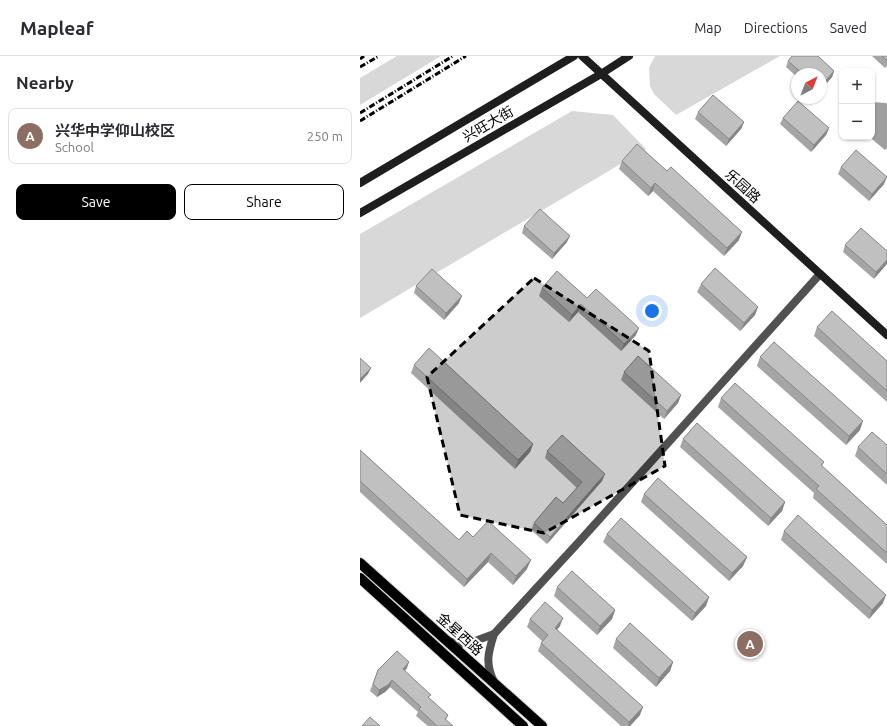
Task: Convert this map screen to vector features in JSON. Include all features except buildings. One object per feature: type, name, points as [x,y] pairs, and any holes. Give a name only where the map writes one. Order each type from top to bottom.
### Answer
[{"type":"main road","name":"兴旺大街","points":[[360,183],[574,56]]},
{"type":"main road","name":"乐园路","points":[[582,56],[887,335]]},
{"type":"main road","name":"兴旺大街","points":[[360,213],[601,74],[629,56]]},
{"type":"main road","name":"金星西路","points":[[360,563],[542,726]]},
{"type":"main road","name":"金星西路","points":[[360,578],[523,726]]},
{"type":"street","points":[[494,683],[489,672],[488,660],[494,634],[820,274]]},
{"type":"street","points":[[447,641],[460,644],[475,641],[494,634]]},
{"type":"highlighted area","points":[[534,278],[649,351],[665,466],[544,533],[460,515],[427,377]]},
{"type":"shaded area","points":[[397,56],[441,56],[360,105],[360,78]]},
{"type":"shaded area","points":[[655,56],[780,56],[676,115],[654,94],[650,86],[649,68]]},
{"type":"shaded area","points":[[875,102],[887,104],[887,148],[885,150],[873,140],[875,140]]},
{"type":"shaded area","points":[[572,111],[613,115],[646,149],[360,318],[360,234]]},
{"type":"railway","points":[[360,59],[364,56]]},
{"type":"railway","points":[[360,67],[379,56]]},
{"type":"railway","points":[[360,113],[453,56]]},
{"type":"railway","points":[[360,121],[466,56]]},
{"type":"place","name":"兴华中学仰山校区","points":[[750,644]]}]
